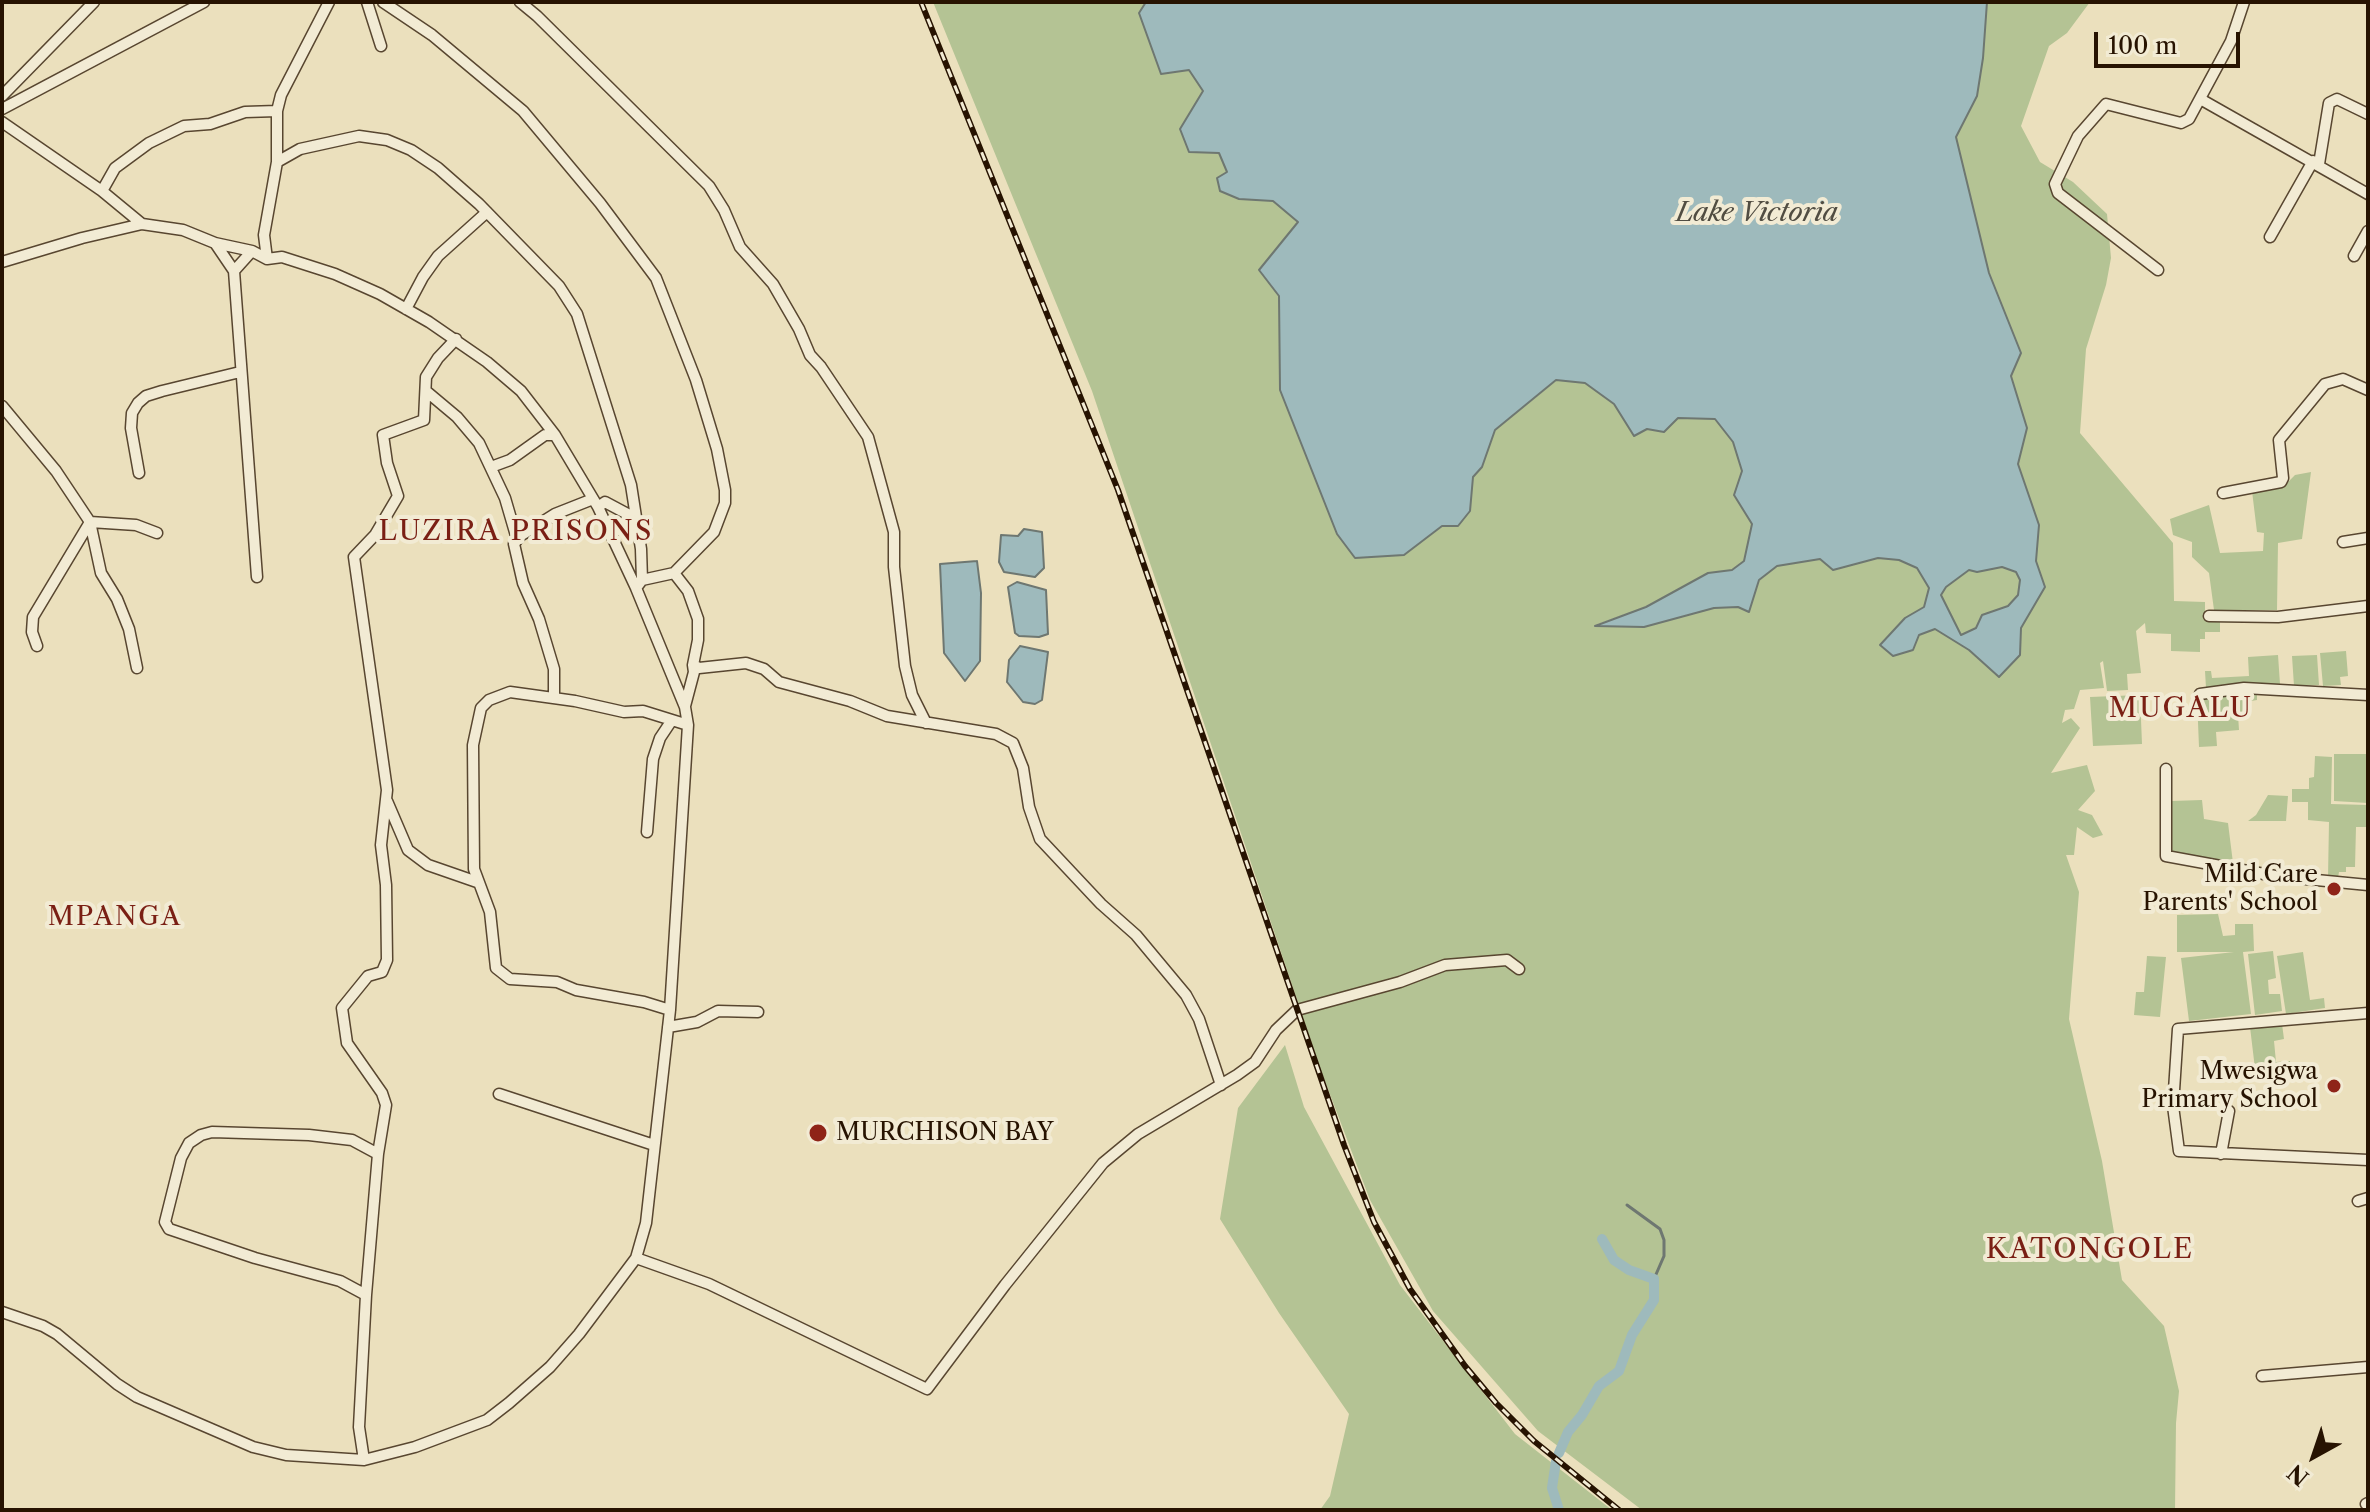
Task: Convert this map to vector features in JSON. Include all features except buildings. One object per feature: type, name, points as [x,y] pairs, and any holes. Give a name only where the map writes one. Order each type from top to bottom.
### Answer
[{"type":"street","points":[[2,96],[94,2]]},
{"type":"street","points":[[2,109],[204,2]]},
{"type":"street","points":[[267,259],[264,235],[277,162],[277,111],[281,95],[329,2]]},
{"type":"street","points":[[367,2],[381,46]]},
{"type":"street","points":[[383,2],[432,35],[523,111],[573,169],[656,278],[696,380],[717,449],[725,490],[723,512],[714,532],[674,573],[639,584]]},
{"type":"street","points":[[520,2],[709,186],[724,210],[740,247],[773,284],[810,355],[868,437],[894,532],[894,567],[905,666],[912,695],[926,723]]},
{"type":"street","points":[[2158,270],[2058,193],[2055,184],[2078,136],[2106,104],[2181,123],[2189,119],[2202,100],[2231,41],[2244,2]]},
{"type":"street","points":[[2270,237],[2316,163],[2329,103],[2337,99],[2368,114]]},
{"type":"street","points":[[2202,100],[2368,194]]},
{"type":"street","points":[[102,191],[115,168],[149,143],[184,126],[210,124],[245,112],[277,111]]},
{"type":"street","points":[[2,122],[102,191],[142,224]]},
{"type":"street","points":[[277,162],[300,149],[359,136],[387,140],[411,150],[438,168],[487,212],[559,286],[577,314],[623,453],[641,549],[639,584]]},
{"type":"street","points":[[406,309],[438,256],[487,212]]},
{"type":"street","points":[[2,262],[142,224],[183,230],[215,243],[252,251],[267,259],[282,257],[335,274],[406,309],[456,339],[521,391],[555,435],[639,584],[685,707],[688,725],[670,1010],[648,1215],[636,1258],[560,1356],[509,1403],[487,1420],[415,1447],[364,1460],[286,1455],[253,1447],[137,1397],[57,1334],[2,1312]]},
{"type":"street","points":[[2354,256],[2368,231]]},
{"type":"street","points":[[215,243],[234,271],[257,577]]},
{"type":"street","points":[[234,271],[252,251]]},
{"type":"street","points":[[364,1460],[359,1427],[366,1295],[378,1154],[386,1100],[347,1043],[342,1008],[368,976],[382,972],[387,960],[386,885],[381,845],[386,800],[380,728],[354,557],[375,535],[398,496],[387,463],[383,435],[424,420],[426,377],[456,339]]},
{"type":"street","points":[[139,473],[131,428],[132,413],[138,403],[146,396],[162,391],[240,372]]},
{"type":"street","points":[[2223,493],[2281,482],[2279,440],[2325,384],[2343,379],[2368,390]]},
{"type":"street","points":[[426,391],[471,431],[512,516],[517,539]]},
{"type":"street","points":[[2,406],[56,471],[90,522],[101,573],[117,599],[129,629],[137,668]]},
{"type":"street","points":[[491,467],[510,460],[545,435],[555,435]]},
{"type":"street","points":[[554,698],[554,669],[539,619],[523,583],[514,544],[555,514],[595,503],[605,502],[635,518]]},
{"type":"street","points":[[512,516],[530,532]]},
{"type":"street","points":[[90,522],[144,527],[157,533]]},
{"type":"street","points":[[37,646],[32,632],[33,617],[90,522]]},
{"type":"street","points":[[2343,542],[2368,538]]},
{"type":"street","points":[[674,573],[688,591],[698,619],[694,672],[685,707]]},
{"type":"street","points":[[2209,616],[2278,617],[2368,606]]},
{"type":"street","points":[[693,665],[699,668],[751,664],[764,669],[779,682],[850,701],[887,716],[996,734],[1013,743],[1023,768],[1029,807],[1040,839],[1101,904],[1136,935],[1186,995],[1199,1019],[1221,1085]]},
{"type":"street","points":[[2200,694],[2244,688],[2368,695]]},
{"type":"street","points":[[670,1010],[644,1002],[576,990],[557,982],[506,978],[495,965],[490,912],[474,869],[472,763],[478,715],[489,700],[510,692],[624,712],[643,711],[688,725]]},
{"type":"street","points":[[647,832],[653,759],[660,738],[672,720]]},
{"type":"street","points":[[2166,769],[2166,856],[2275,876],[2368,885]]},
{"type":"street","points":[[386,800],[408,850],[428,865],[477,882]]},
{"type":"street","points":[[636,1258],[709,1284],[927,1389],[1103,1163],[1128,1140],[1255,1062],[1276,1030],[1297,1010],[1400,982],[1445,965],[1507,960],[1519,969]]},
{"type":"street","points":[[668,1027],[697,1022],[718,1011],[758,1012]]},
{"type":"street","points":[[2368,1013],[2178,1029],[2173,1106],[2179,1151],[2368,1160]]},
{"type":"street","points":[[499,1094],[654,1145]]},
{"type":"street","points":[[2221,1154],[2229,1111]]},
{"type":"street","points":[[366,1295],[340,1281],[255,1258],[169,1229],[165,1222],[181,1158],[189,1143],[201,1135],[212,1132],[229,1135],[309,1135],[352,1140],[378,1154]]},
{"type":"street","points":[[2262,1376],[2368,1367]]},
{"type":"green space","points":[[933,2],[1146,2],[1139,13],[1189,70],[1203,91],[1180,129],[1219,153],[1239,199],[1273,201],[1299,222],[1260,270],[1279,295],[1281,331],[1404,555],[1442,526],[1470,511],[1473,477],[1482,467],[1495,430],[1557,380],[1585,383],[1614,404],[1634,436],[1647,429],[1664,431],[1678,418],[1715,419],[1733,442],[1742,471],[1734,495],[1752,524],[1744,561],[1732,570],[1708,573],[1646,607],[1598,624],[1644,626],[1714,608],[1738,607],[1760,580],[1777,566],[1821,559],[1833,570],[1878,558],[1899,560],[1917,568],[1930,588],[1924,607],[1905,618],[1880,645],[1935,629],[1969,650],[1999,677],[2034,598],[2044,587],[2036,561],[2039,525],[2018,464],[2027,428],[2011,376],[2021,353],[1989,273],[1956,137],[1977,96],[1987,2],[2090,2],[2067,33],[2049,46],[2021,126],[2040,162],[2073,182],[2107,214],[2111,258],[2086,349],[2080,433],[2173,543],[2174,601],[2205,602],[2205,620],[2220,620],[2220,632],[2205,632],[2205,639],[2200,639],[2200,652],[2171,651],[2171,634],[2146,633],[2145,623],[2136,631],[2141,673],[2127,674],[2128,690],[2107,691],[2103,661],[2100,663],[2104,688],[2080,690],[2074,709],[2065,710],[2062,723],[2071,718],[2080,728],[2051,773],[2087,765],[2095,791],[2078,810],[2092,815],[2103,835],[2093,838],[2077,827],[2074,855],[2066,855],[2079,892],[2069,1019],[2102,1161],[2122,1280],[2164,1326],[2179,1391],[2175,1510],[1642,1510],[1538,1431],[1433,1311],[1370,1200],[1320,1068],[1092,391]]},
{"type":"green space","points":[[2311,472],[2302,539],[2278,543],[2277,610],[2214,610],[2209,573],[2192,557],[2192,542],[2173,535],[2170,519],[2209,505],[2220,553],[2263,551],[2264,533],[2257,532],[2252,491],[2282,488],[2295,475]]},
{"type":"green space","points":[[2002,567],[2016,572],[2020,580],[2018,595],[2008,606],[1982,615],[1976,628],[1961,635],[1940,595],[1970,570],[1977,572]]},
{"type":"green space","points":[[2346,651],[2348,676],[2340,677],[2341,685],[2323,686],[2320,653]]},
{"type":"green space","points":[[2278,655],[2280,684],[2206,688],[2205,671],[2211,671],[2212,678],[2249,676],[2248,657]]},
{"type":"green space","points":[[2317,655],[2319,685],[2294,686],[2292,656]]},
{"type":"green space","points":[[2246,694],[2257,694],[2257,700],[2245,705],[2245,714],[2238,715],[2239,730],[2216,732],[2217,746],[2199,747],[2197,698],[2244,695],[2245,702]]},
{"type":"green space","points":[[2140,695],[2142,744],[2093,746],[2090,697]]},
{"type":"green space","points":[[2334,754],[2368,754],[2368,803],[2334,801]]},
{"type":"green space","points":[[2315,756],[2332,757],[2331,804],[2368,805],[2368,827],[2356,827],[2355,867],[2346,867],[2346,872],[2339,872],[2338,878],[2328,877],[2329,822],[2308,820],[2308,802],[2292,802],[2292,789],[2309,789],[2309,778],[2314,777]]},
{"type":"green space","points":[[2268,795],[2288,796],[2286,821],[2248,821],[2256,815]]},
{"type":"green space","points":[[2202,800],[2204,819],[2228,823],[2233,863],[2170,853],[2171,801]]},
{"type":"green space","points":[[2218,914],[2223,936],[2235,935],[2235,924],[2253,924],[2254,951],[2243,952],[2251,1014],[2189,1021],[2181,958],[2234,952],[2177,952],[2177,915]]},
{"type":"green space","points":[[2273,951],[2276,978],[2268,980],[2269,994],[2280,994],[2282,1011],[2255,1015],[2248,954]]},
{"type":"green space","points":[[2303,952],[2310,1000],[2324,998],[2325,1008],[2286,1014],[2277,956]]},
{"type":"green space","points":[[2147,956],[2166,957],[2160,1017],[2134,1015],[2136,992],[2144,992]]},
{"type":"green space","points":[[2282,1024],[2284,1039],[2274,1041],[2276,1062],[2290,1061],[2291,1073],[2256,1077],[2250,1027]]},
{"type":"green space","points":[[1285,1045],[1304,1107],[1400,1285],[1515,1434],[1612,1510],[1320,1510],[1330,1496],[1349,1414],[1279,1313],[1220,1219],[1238,1108]]},
{"type":"water","name":"Lake Victoria","points":[[1146,2],[1987,2],[1977,96],[1956,137],[1989,273],[2021,353],[2011,376],[2027,428],[2018,464],[2039,525],[2036,561],[2045,587],[2021,628],[2020,655],[1999,677],[1969,650],[1935,629],[1919,635],[1913,650],[1893,656],[1880,645],[1905,618],[1924,607],[1929,588],[1917,568],[1899,560],[1878,558],[1833,570],[1820,559],[1777,566],[1759,580],[1749,612],[1738,607],[1714,608],[1644,627],[1595,626],[1646,607],[1708,573],[1732,570],[1744,561],[1752,524],[1734,495],[1742,471],[1733,442],[1715,419],[1678,418],[1664,432],[1647,429],[1634,436],[1614,404],[1585,383],[1556,380],[1495,430],[1482,467],[1473,477],[1470,511],[1458,526],[1442,526],[1404,555],[1355,558],[1337,534],[1280,390],[1279,296],[1259,270],[1298,222],[1273,201],[1239,199],[1220,191],[1217,178],[1227,172],[1219,153],[1189,152],[1180,129],[1203,91],[1189,70],[1161,74],[1139,13]],"holes":[[[2002,567],[2016,572],[2020,580],[2018,595],[2008,606],[1982,615],[1976,628],[1961,635],[1941,595],[1946,587],[1969,570],[1977,572]]]},
{"type":"water","points":[[1024,529],[1042,532],[1044,568],[1035,577],[1004,572],[999,562],[1001,535],[1018,536]]},
{"type":"water","points":[[977,561],[981,593],[980,661],[965,681],[944,653],[940,564]]},
{"type":"water","points":[[1017,582],[1046,590],[1048,634],[1039,637],[1015,633],[1008,587]]},
{"type":"water","points":[[1020,646],[1048,652],[1042,700],[1035,704],[1023,702],[1007,682],[1009,660]]},
{"type":"waterway","points":[[1627,1205],[1660,1229],[1664,1256],[1654,1279]]},
{"type":"waterway","points":[[1559,1453],[1568,1432],[1599,1386],[1619,1371],[1632,1335],[1654,1300],[1654,1279],[1629,1270],[1614,1260],[1602,1239]]},
{"type":"waterway","points":[[1556,1461],[1552,1488],[1559,1510]]},
{"type":"railway","points":[[921,2],[1118,490],[1344,1145],[1374,1222],[1410,1289],[1465,1366],[1496,1403],[1534,1441],[1619,1510]]},
{"type":"place","name":"Mild Care Parents' School","points":[[2334,889]]},
{"type":"place","name":"Mwesigwa Primary School","points":[[2334,1086]]},
{"type":"place","name":"MURCHISON BAY","points":[[818,1133]]},
{"type":"district","name":"LUZIRA PRISONS","points":[[516,532]]},
{"type":"district","name":"MUGALU","points":[[2181,709]]},
{"type":"district","name":"MPANGA","points":[[115,917]]},
{"type":"district","name":"KATONGOLE","points":[[2090,1250]]}]
